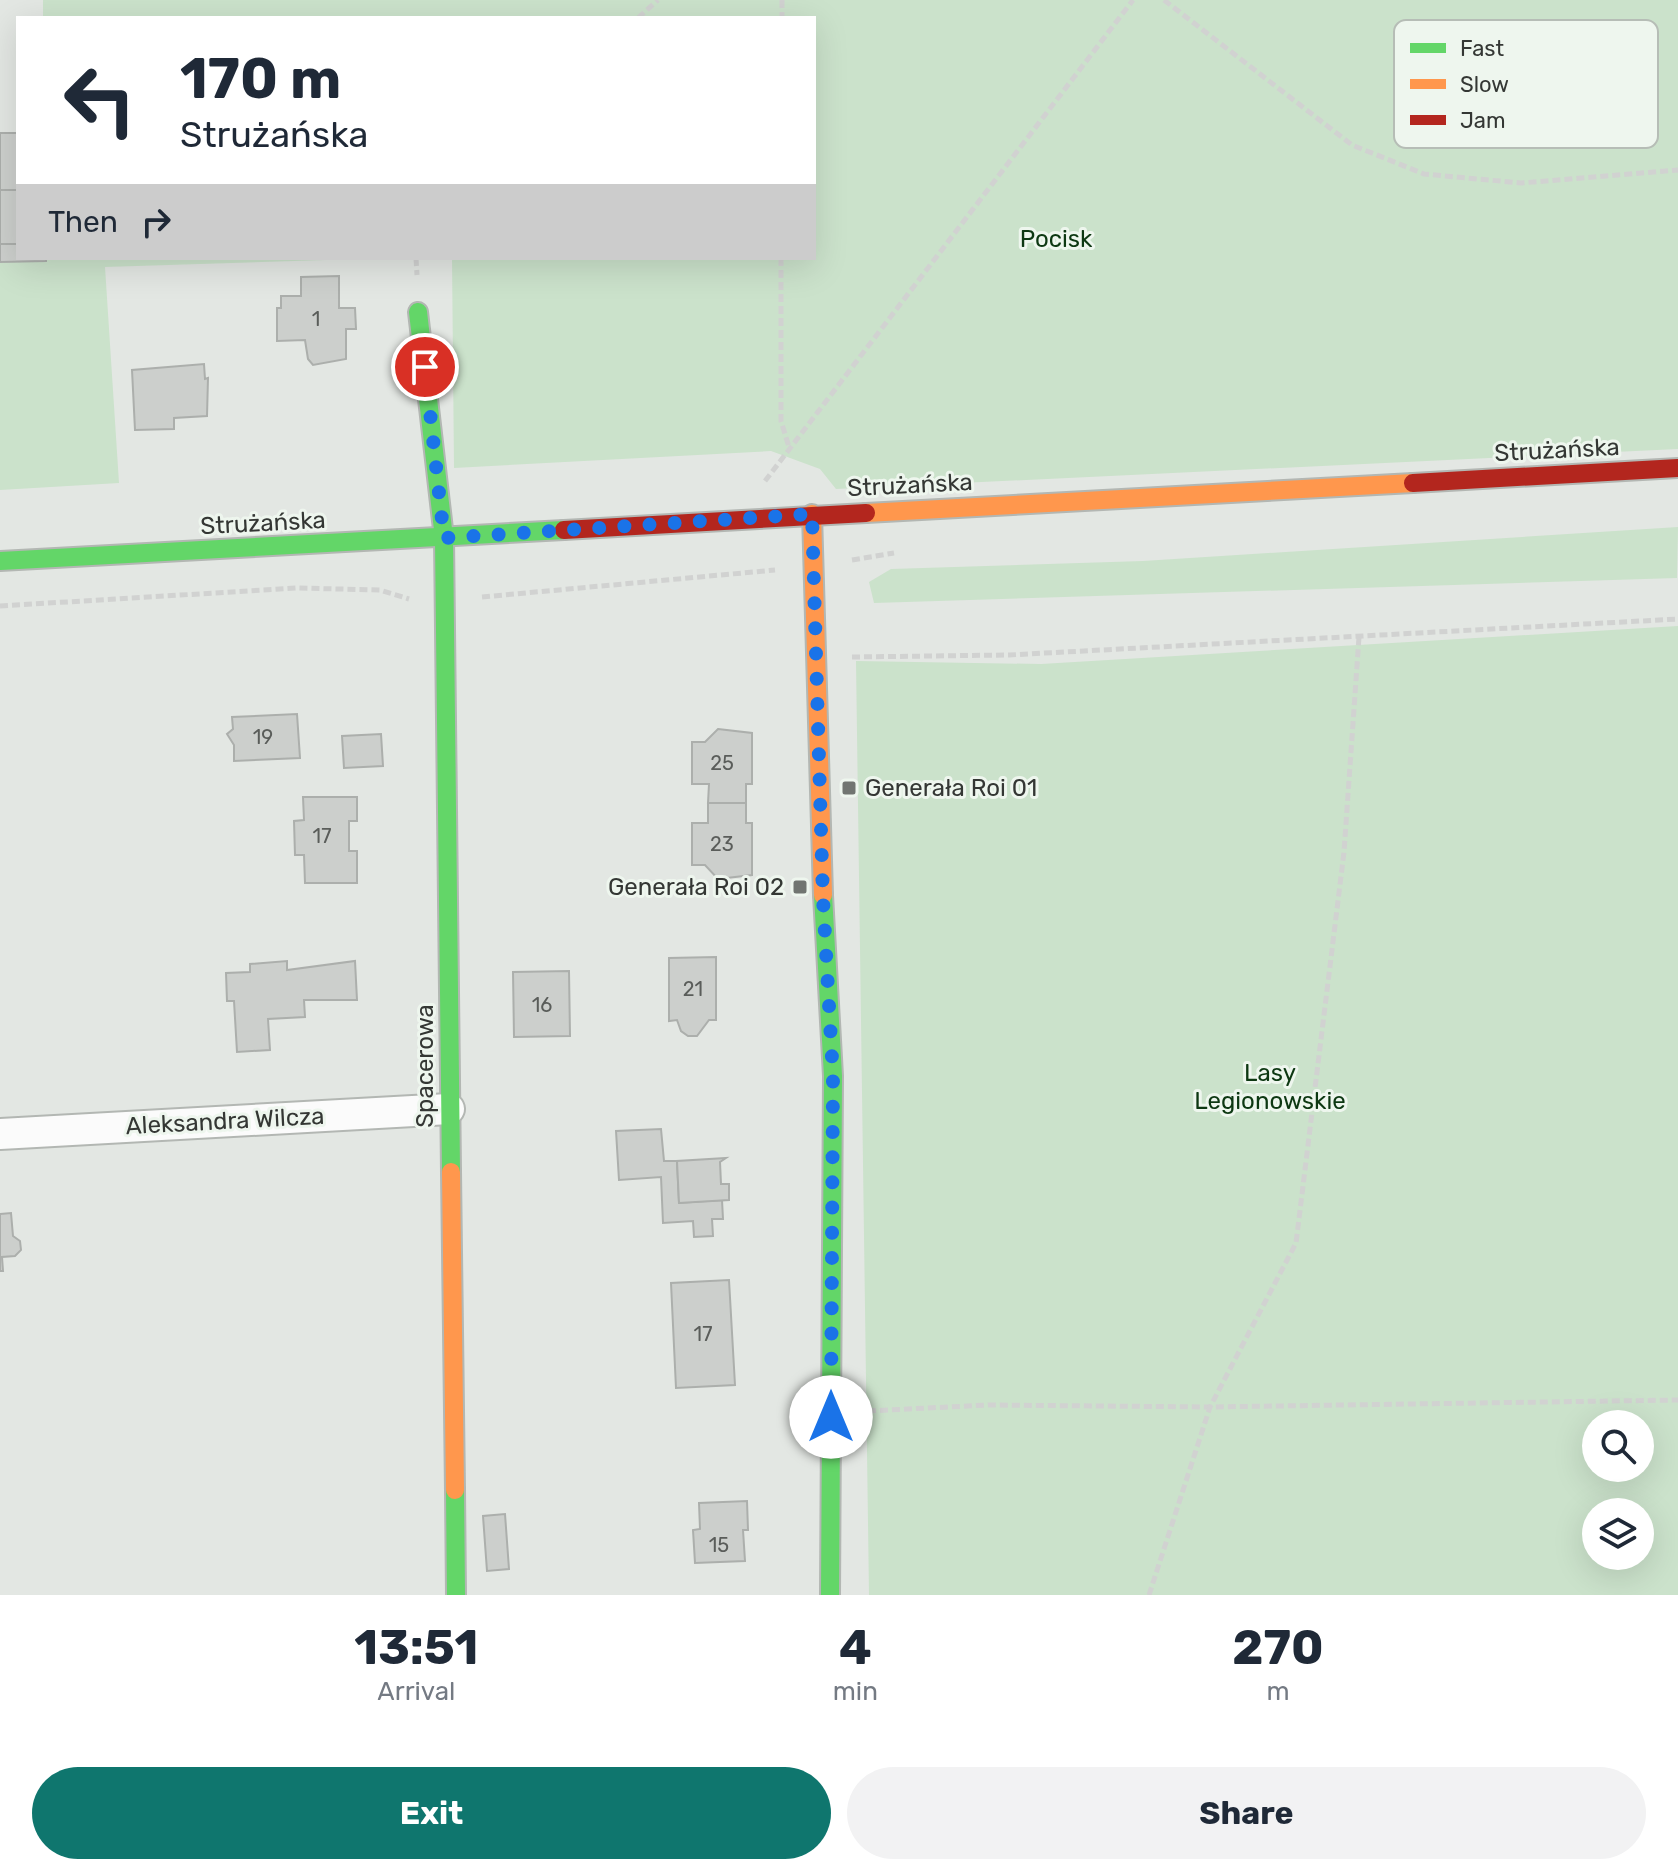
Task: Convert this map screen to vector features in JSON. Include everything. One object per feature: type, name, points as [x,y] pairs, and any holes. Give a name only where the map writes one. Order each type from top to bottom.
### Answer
[{"type":"street","name":"Spacerowa","points":[[418,312],[444,538],[456,1595]]},
{"type":"street","name":"Strużańska","points":[[0,561],[1678,468]]},
{"type":"street","points":[[812,514],[833,1076],[830,1595]]},
{"type":"street","name":"Aleksandra Wilcza","points":[[0,1134],[449,1109]]},
{"type":"path","points":[[640,16],[658,0]]},
{"type":"path","points":[[735,520],[1133,0]]},
{"type":"path","points":[[1164,0],[1352,145],[1424,174],[1521,183],[1678,170]]},
{"type":"path","points":[[781,260],[781,421],[789,448]]},
{"type":"path","points":[[816,657],[1009,655],[1678,619]]},
{"type":"path","points":[[1149,1595],[1210,1407],[1296,1243],[1344,852],[1359,637]]},
{"type":"path","points":[[831,1417],[893,1408],[956,1406],[1210,1407],[1678,1400]]},
{"type":"green space","name":"Pocisk","points":[[43,0],[1678,0],[1678,449],[836,489],[820,469],[771,451],[454,468],[452,260],[816,260],[816,16],[43,16]]},
{"type":"green space","points":[[327,260],[105,267],[119,483],[0,490],[0,262]]},
{"type":"green space","points":[[1678,527],[1677,578],[874,603],[869,582],[891,569],[1143,561]]},
{"type":"green space","name":"Lasy Legionowskie","points":[[1678,626],[1678,1595],[869,1595],[856,661],[1041,664]]},
{"type":"building","points":[[0,133],[16,133],[16,190],[0,190]]},
{"type":"building","points":[[0,190],[16,190],[16,244],[0,244]]},
{"type":"building","points":[[0,244],[16,244],[16,260],[46,260],[46,261],[0,262]]},
{"type":"building","points":[[339,276],[339,308],[355,308],[356,329],[346,329],[346,359],[313,365],[308,359],[305,340],[277,341],[277,308],[281,308],[281,296],[301,296],[301,277]]},
{"type":"building","points":[[204,364],[205,379],[208,378],[207,416],[174,418],[174,429],[135,430],[132,370]]},
{"type":"building","points":[[297,714],[300,758],[234,761],[234,745],[227,734],[233,729],[232,717]]},
{"type":"building","points":[[718,729],[752,733],[752,784],[746,784],[746,803],[708,803],[709,784],[692,784],[692,742],[705,742]]},
{"type":"building","points":[[381,734],[383,766],[344,768],[342,736]]},
{"type":"building","points":[[303,797],[357,797],[357,821],[349,821],[349,851],[357,851],[357,883],[305,883],[304,855],[295,855],[294,821],[304,820]]},
{"type":"building","points":[[708,803],[746,803],[746,823],[752,823],[752,875],[718,879],[705,865],[692,865],[692,823],[708,823]]},
{"type":"building","points":[[716,957],[716,1020],[709,1020],[697,1036],[688,1036],[681,1031],[677,1020],[669,1021],[669,958]]},
{"type":"building","points":[[287,961],[287,970],[355,961],[357,1000],[304,1000],[305,1017],[268,1019],[270,1050],[237,1052],[234,1001],[227,1001],[226,973],[250,972],[250,964]]},
{"type":"building","points":[[569,971],[570,1036],[514,1037],[513,972]]},
{"type":"building","points":[[661,1129],[664,1161],[677,1161],[679,1203],[722,1200],[723,1219],[712,1219],[713,1236],[694,1237],[693,1221],[663,1223],[661,1177],[619,1180],[616,1131]]},
{"type":"building","points":[[726,1158],[720,1162],[721,1184],[729,1184],[729,1200],[679,1203],[677,1161]]},
{"type":"building","points":[[11,1213],[13,1236],[20,1241],[21,1250],[15,1256],[2,1257],[3,1271],[0,1271],[0,1214]]},
{"type":"building","points":[[729,1280],[735,1385],[676,1388],[671,1283]]},
{"type":"building","points":[[747,1501],[748,1530],[743,1530],[745,1561],[695,1563],[693,1530],[700,1529],[699,1503]]},
{"type":"building","points":[[505,1514],[509,1569],[487,1571],[483,1516]]},
{"type":"traffic: fast","points":[[418,312],[444,538],[451,1172]]},
{"type":"traffic: fast","points":[[0,561],[564,530]]},
{"type":"traffic: fast","points":[[823,895],[833,1076],[830,1595]]},
{"type":"traffic: fast","points":[[455,1490],[456,1595]]},
{"type":"traffic: slow","points":[[866,513],[1413,483]]},
{"type":"traffic: slow","points":[[812,514],[823,895]]},
{"type":"traffic: slow","points":[[451,1172],[455,1490]]},
{"type":"traffic: jam","points":[[1413,483],[1678,468]]},
{"type":"traffic: jam","points":[[564,530],[866,513]]},
{"type":"place","name":"Generała Roi 01","points":[[849,788]]},
{"type":"place","name":"Generała Roi 02","points":[[800,887]]},
{"type":"route","points":[[425,367],[444,538],[812,514],[823,899],[833,1076],[831,1417]]}]
